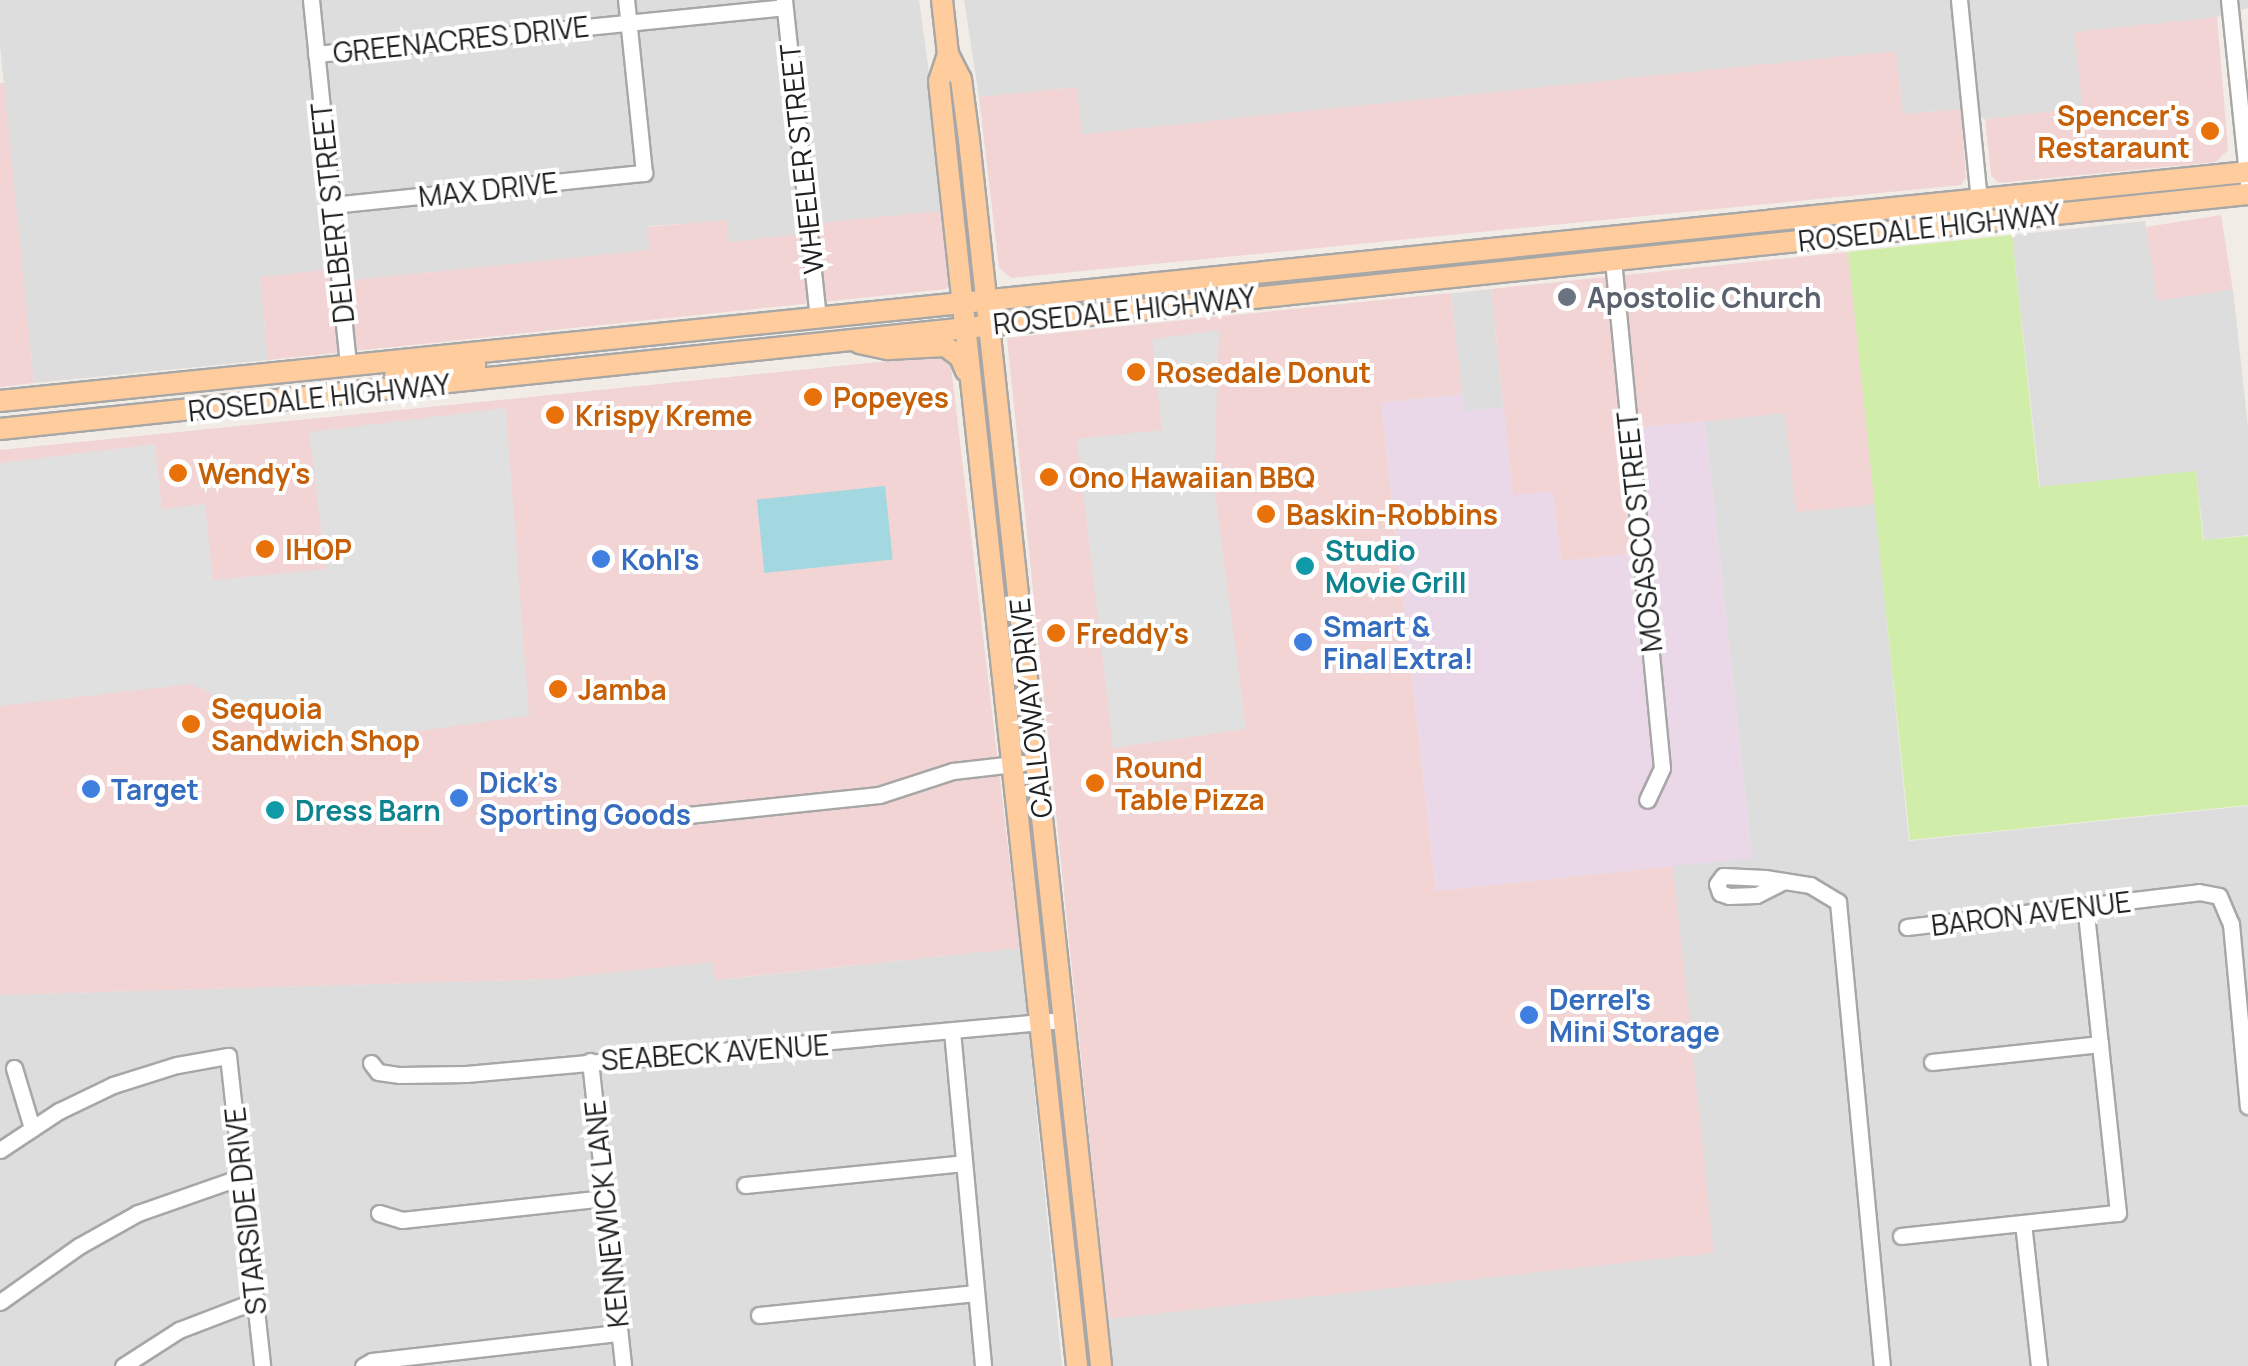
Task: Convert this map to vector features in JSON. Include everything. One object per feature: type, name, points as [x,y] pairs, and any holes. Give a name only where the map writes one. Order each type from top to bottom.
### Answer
[{"type":"main road","name":"CALLOWAY DRIVE","points":[[942,0],[948,54],[961,79],[988,302],[1101,1366]]},
{"type":"main road","name":"CALLOWAY DRIVE","points":[[948,54],[939,81],[968,378],[1077,1366]]},
{"type":"main road","name":"ROSEDALE HIGHWAY","points":[[0,401],[2248,172]]},
{"type":"main road","points":[[2026,217],[2032,205],[2088,199],[2116,185]]},
{"type":"main road","name":"ROSEDALE HIGHWAY","points":[[0,429],[2248,194]]},
{"type":"main road","points":[[1810,239],[1850,226],[1964,213],[1977,206],[1979,199]]},
{"type":"main road","points":[[1374,284],[1390,272],[1521,258],[1592,239]]},
{"type":"main road","points":[[1263,295],[1295,284],[1358,275],[1368,262]]},
{"type":"main road","points":[[822,341],[888,349],[945,346],[960,356],[968,378]]},
{"type":"main road","points":[[341,395],[388,377],[470,367],[495,351]]},
{"type":"main road","points":[[990,558],[1005,581],[1010,634],[1026,669]]},
{"type":"main road","points":[[1054,1146],[1068,1174],[1077,1235],[1087,1242]]},
{"type":"main road","points":[[1064,1240],[1077,1270],[1088,1329],[1098,1336]]},
{"type":"street","name":"DELBERT STREET","points":[[312,0],[348,366]]},
{"type":"street","points":[[626,0],[628,22]]},
{"type":"street","points":[[1958,0],[1979,199]]},
{"type":"street","points":[[2230,0],[2248,183]]},
{"type":"street","name":"GREENACRES DRIVE","points":[[316,54],[784,3]]},
{"type":"street","name":"WHEELER STREET","points":[[784,3],[818,319]]},
{"type":"street","name":"MAX DRIVE","points":[[332,205],[644,174],[628,22]]},
{"type":"street","name":"MOSASCO STREET","points":[[1613,260],[1662,768],[1647,800]]},
{"type":"street","points":[[688,815],[880,795],[954,771],[1035,762]]},
{"type":"street","points":[[1784,881],[1810,885],[1838,902],[1882,1366]]},
{"type":"street","name":"BARON AVENUE","points":[[1907,927],[2199,892],[2219,896],[2231,924],[2247,1088]]},
{"type":"street","points":[[1901,1236],[2118,1213],[2085,906]]},
{"type":"street","name":"SEABECK AVENUE","points":[[371,1063],[378,1072],[433,1076],[1064,1020]]},
{"type":"street","points":[[952,1031],[983,1366]]},
{"type":"street","points":[[1932,1062],[2100,1044]]},
{"type":"street","name":"STARSIDE DRIVE","points":[[32,1128],[113,1085],[177,1065],[228,1056],[262,1366]]},
{"type":"street","name":"KENNEWICK LANE","points":[[590,1062],[623,1366]]},
{"type":"street","points":[[0,1150],[32,1128],[14,1068]]},
{"type":"street","points":[[2247,1088],[2248,1106]]},
{"type":"street","points":[[745,1185],[964,1163]]},
{"type":"street","points":[[0,1302],[123,1220],[169,1199],[242,1177]]},
{"type":"street","points":[[379,1213],[402,1220],[604,1198]]},
{"type":"street","points":[[2023,1223],[2039,1366]]},
{"type":"street","points":[[759,1316],[976,1294]]},
{"type":"street","points":[[123,1366],[179,1330],[255,1301]]},
{"type":"street","points":[[363,1366],[372,1361],[619,1334]]},
{"type":"shaded area","points":[[0,0],[919,0],[948,210],[821,223],[793,235],[729,242],[726,221],[650,226],[650,250],[353,280],[324,270],[260,277],[268,360],[34,383],[0,46]]},
{"type":"shaded area","points":[[964,0],[2248,0],[2248,8],[2217,17],[2075,32],[2083,109],[1985,119],[1961,109],[1903,114],[1896,51],[1082,134],[1076,87],[979,97]]},
{"type":"shaded area","points":[[2217,17],[2228,150],[2216,162],[1998,183],[1991,175],[1985,119],[2082,108],[2075,32]]},
{"type":"shaded area","points":[[1896,51],[1903,114],[1961,109],[1966,178],[1961,185],[1011,278],[999,268],[979,97],[1077,87],[1082,134]]},
{"type":"shaded area","points":[[0,83],[4,83],[34,383],[0,387]]},
{"type":"shaded area","points":[[948,210],[957,278],[946,289],[268,360],[260,277],[324,270],[354,280],[649,250],[648,227],[726,220],[729,242],[793,235],[821,223]]},
{"type":"shaded area","points":[[2221,215],[2233,289],[2158,301],[2146,227]]},
{"type":"shaded area","points":[[2145,221],[2158,297],[2233,289],[2248,428],[2248,535],[2204,540],[2196,471],[2040,487],[2012,235]]},
{"type":"shaded area","points":[[1848,252],[1875,504],[1796,512],[1785,413],[1628,429],[1640,553],[1561,561],[1553,492],[1513,496],[1491,289]]},
{"type":"shaded area","points":[[1491,289],[1503,407],[1464,412],[1451,293]]},
{"type":"shaded area","points":[[1451,293],[1462,394],[1381,403],[1436,891],[1673,866],[1714,1253],[1108,1319],[1007,338]]},
{"type":"shaded area","points":[[1219,330],[1214,485],[1246,729],[1113,748],[1077,439],[1162,430],[1152,339]]},
{"type":"shaded area","points":[[939,356],[951,366],[1020,948],[715,980],[713,962],[551,979],[0,995],[0,450]]},
{"type":"shaded area","points":[[1462,394],[1464,411],[1504,407],[1513,495],[1553,491],[1561,561],[1640,553],[1627,429],[1705,421],[1752,858],[1436,891],[1381,403]]},
{"type":"shaded area","points":[[506,408],[529,716],[411,732],[295,740],[192,684],[0,706],[0,463],[155,444],[162,509],[205,504],[213,580],[326,569],[309,432]]},
{"type":"shaded area","points":[[1786,413],[1796,512],[1875,504],[1909,841],[2248,806],[2248,1366],[1113,1366],[1108,1319],[1711,1252],[1673,866],[1752,857],[1705,421]]},
{"type":"shaded area","points":[[1020,948],[1062,1366],[0,1366],[0,995],[551,979],[713,962],[716,980]]},
{"type":"green space","points":[[2012,235],[2039,487],[2196,471],[2203,540],[2248,536],[2248,805],[1910,840],[1848,252]]},
{"type":"water","points":[[885,486],[893,560],[764,573],[757,499]]},
{"type":"place","name":"Spencer's Restaraunt","points":[[2210,131]]},
{"type":"place","name":"Apostolic Church","points":[[1567,297]]},
{"type":"place","name":"Rosedale Donut","points":[[1136,372]]},
{"type":"place","name":"Popeyes","points":[[813,397]]},
{"type":"place","name":"Krispy Kreme","points":[[555,415]]},
{"type":"place","name":"Wendy's","points":[[178,473]]},
{"type":"place","name":"Ono Hawaiian BBQ","points":[[1049,477]]},
{"type":"place","name":"Baskin-Robbins","points":[[1266,514]]},
{"type":"place","name":"IHOP","points":[[265,549]]},
{"type":"place","name":"Kohl's","points":[[601,559]]},
{"type":"place","name":"Studio Movie Grill","points":[[1305,566]]},
{"type":"place","name":"Freddy's","points":[[1056,633]]},
{"type":"place","name":"Smart & Final Extra!","points":[[1303,642]]},
{"type":"place","name":"Jamba","points":[[558,689]]},
{"type":"place","name":"Sequoia Sandwich Shop","points":[[191,724]]},
{"type":"place","name":"Round Table Pizza","points":[[1095,783]]},
{"type":"place","name":"Target","points":[[91,789]]},
{"type":"place","name":"Dick's Sporting Goods","points":[[459,798]]},
{"type":"place","name":"Dress Barn","points":[[275,810]]},
{"type":"place","name":"Derrel's Mini Storage","points":[[1529,1015]]}]
